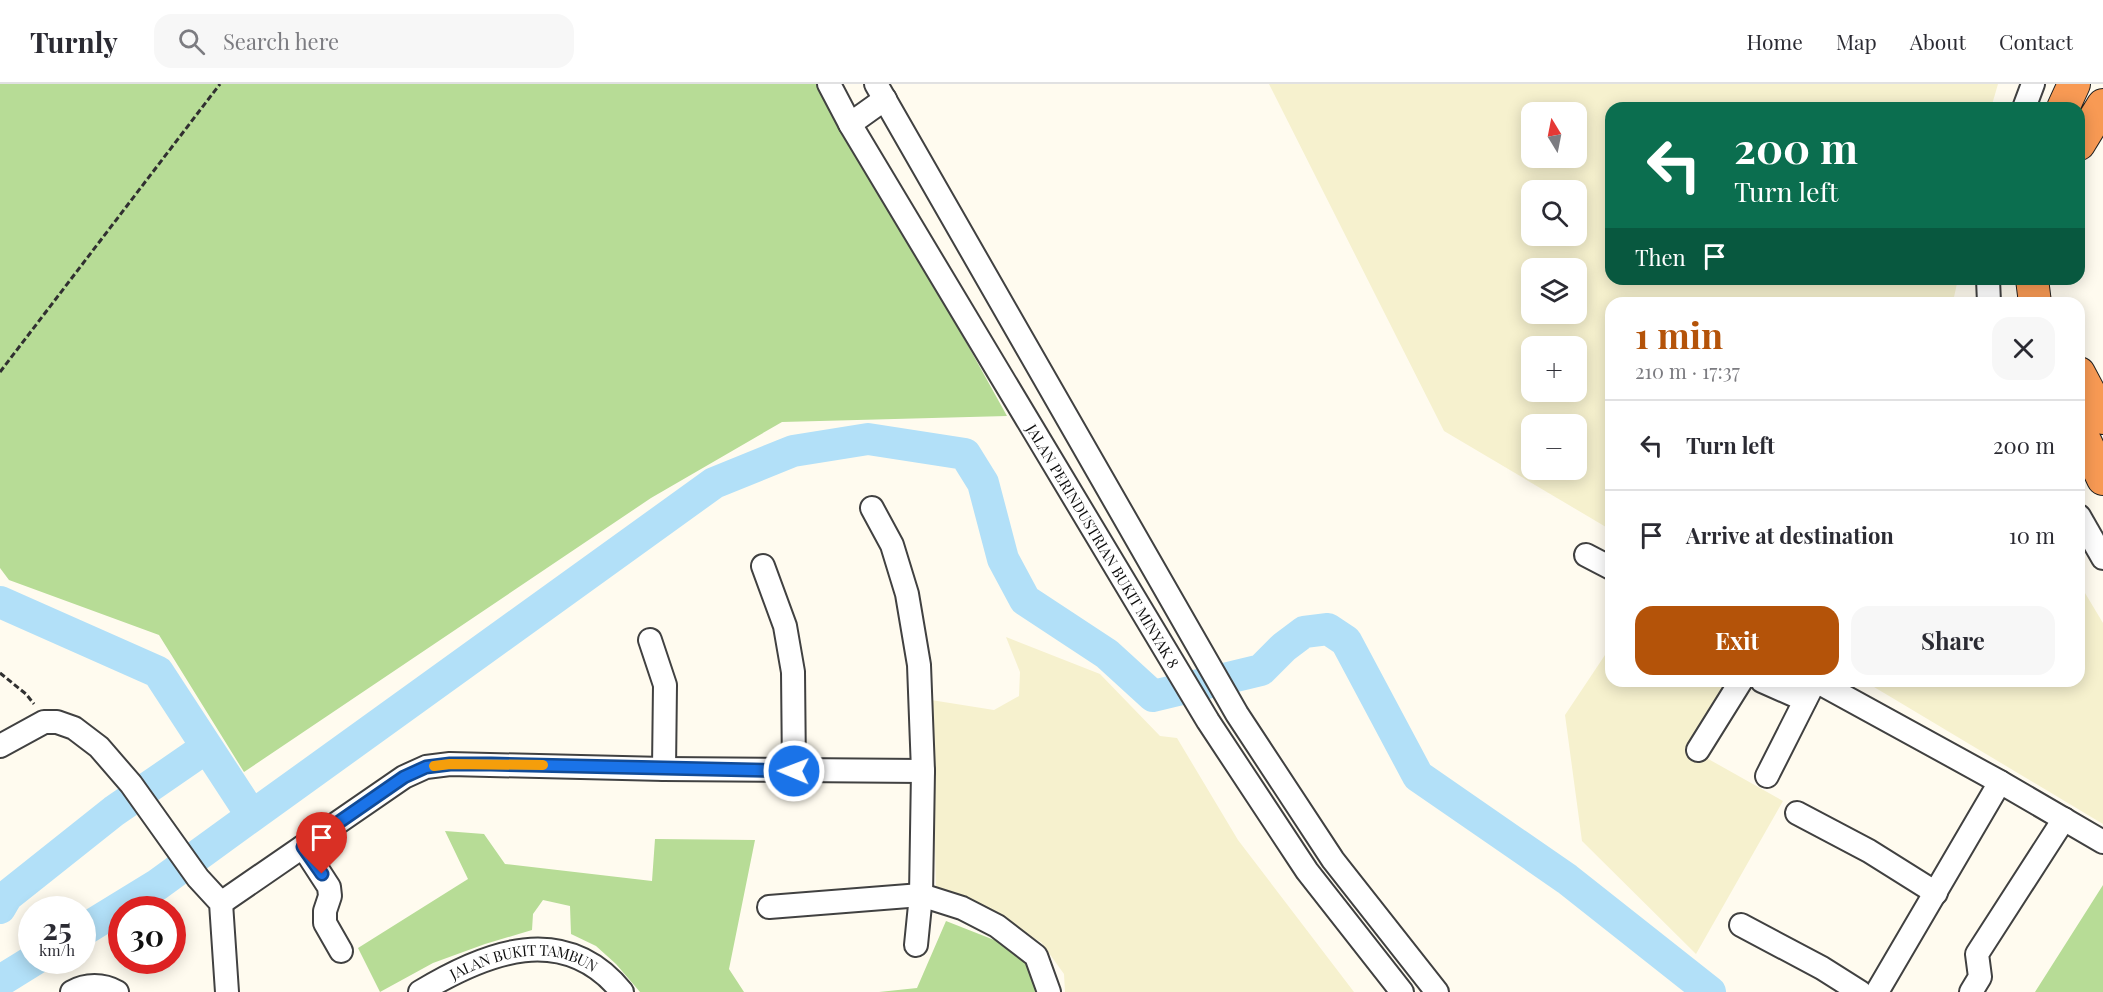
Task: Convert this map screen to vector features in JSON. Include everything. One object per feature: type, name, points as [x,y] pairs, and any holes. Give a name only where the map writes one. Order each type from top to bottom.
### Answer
[{"type":"highway","points":[[2066,102],[2074,84]]},
{"type":"highway","points":[[2085,134],[2103,105]]},
{"type":"highway","points":[[2085,384],[2103,418]]},
{"type":"highway","points":[[2085,440],[2103,478]]},
{"type":"street","name":"JALAN PERINDUSTRIAN BUKIT MINYAK 8","points":[[829,84],[850,124],[1208,721],[1307,871],[1402,992]]},
{"type":"street","points":[[2026,102],[2033,84]]},
{"type":"street","name":"JALAN PERINDUSTRIAN BUKIT MINYAK 8","points":[[880,92],[1237,714],[1333,860],[1437,992]]},
{"type":"street","points":[[850,124],[880,92]]},
{"type":"street","points":[[872,508],[892,545],[907,594],[919,665],[922,771],[921,895],[916,945]]},
{"type":"street","points":[[2085,526],[2103,558]]},
{"type":"street","points":[[1587,555],[1605,565]]},
{"type":"street","points":[[763,566],[785,626],[793,672],[794,771]]},
{"type":"street","points":[[650,640],[665,685],[664,770]]},
{"type":"street","points":[[1698,750],[1737,687]]},
{"type":"street","points":[[1767,776],[1812,687],[2000,782],[2103,842]]},
{"type":"street","points":[[0,746],[44,722],[57,722],[74,728],[99,747],[130,784],[198,878],[221,903],[227,992]]},
{"type":"street","points":[[221,903],[404,777],[426,767],[450,764],[664,770],[922,771]]},
{"type":"street","points":[[1877,992],[2000,782]]},
{"type":"street","points":[[1797,813],[1869,851],[1936,893]]},
{"type":"street","points":[[1971,992],[1980,977],[1977,954],[2064,819]]},
{"type":"street","points":[[303,847],[329,886],[330,896],[325,911],[325,923],[341,951]]},
{"type":"street","points":[[769,907],[921,895],[962,908],[998,926],[1036,956],[1049,992]]},
{"type":"street","points":[[1741,925],[1822,968],[1860,992]]},
{"type":"street","name":"JALAN BUKIT TAMBUN","points":[[420,992],[449,974],[480,960],[516,951],[549,949],[571,955],[602,971],[622,992]]},
{"type":"street","points":[[72,992],[92,986],[107,987],[117,992]]},
{"type":"path","points":[[0,372],[220,84]]},
{"type":"path","points":[[0,674],[26,694],[44,722]]},
{"type":"shaded area","points":[[1269,84],[1998,84],[1993,102],[1605,102],[1605,285],[1957,285],[1954,297],[1605,297],[1605,526],[1527,480],[1587,480],[1587,414],[1521,414],[1521,477],[1444,431]]},
{"type":"shaded area","points":[[2085,593],[2103,623],[2103,824],[1874,687],[2085,687]]},
{"type":"shaded area","points":[[1006,637],[1100,674],[1160,736],[1177,738],[1238,840],[1354,992],[1065,992],[1064,974],[1041,942],[936,887],[931,700],[994,710],[1019,696],[1020,672]]},
{"type":"shaded area","points":[[1605,655],[1605,687],[1743,687],[1703,756],[1783,801],[1696,954],[1582,841],[1565,715]]},
{"type":"green space","points":[[0,84],[823,84],[1007,416],[782,422],[651,498],[244,772],[159,635],[9,580],[0,568]]},
{"type":"green space","points":[[445,831],[484,834],[505,864],[652,881],[655,839],[755,840],[729,969],[744,992],[640,992],[616,964],[596,946],[571,934],[570,906],[543,900],[533,914],[532,930],[433,963],[380,992],[358,948],[468,879]]},
{"type":"green space","points":[[2103,885],[2103,992],[2035,992]]},
{"type":"green space","points":[[946,921],[1012,947],[1031,966],[1038,992],[879,992],[917,988]]},
{"type":"waterway","points":[[252,816],[714,483],[793,451],[868,439],[965,454],[983,483],[1003,559],[1025,600],[1107,654],[1153,696],[1261,670],[1284,647],[1304,632],[1328,629],[1346,641],[1418,776],[1567,879],[1710,992]]},
{"type":"waterway","points":[[0,602],[158,672],[252,816],[157,885],[96,922]]},
{"type":"waterway","points":[[0,908],[7,896],[114,811],[207,747]]},
{"type":"waterway","points":[[0,981],[18,970]]},
{"type":"slow traffic","points":[[434,766],[450,764],[543,765]]},
{"type":"route","points":[[322,874],[303,847],[404,777],[426,767],[450,764],[491,764],[664,770],[794,771]]}]
